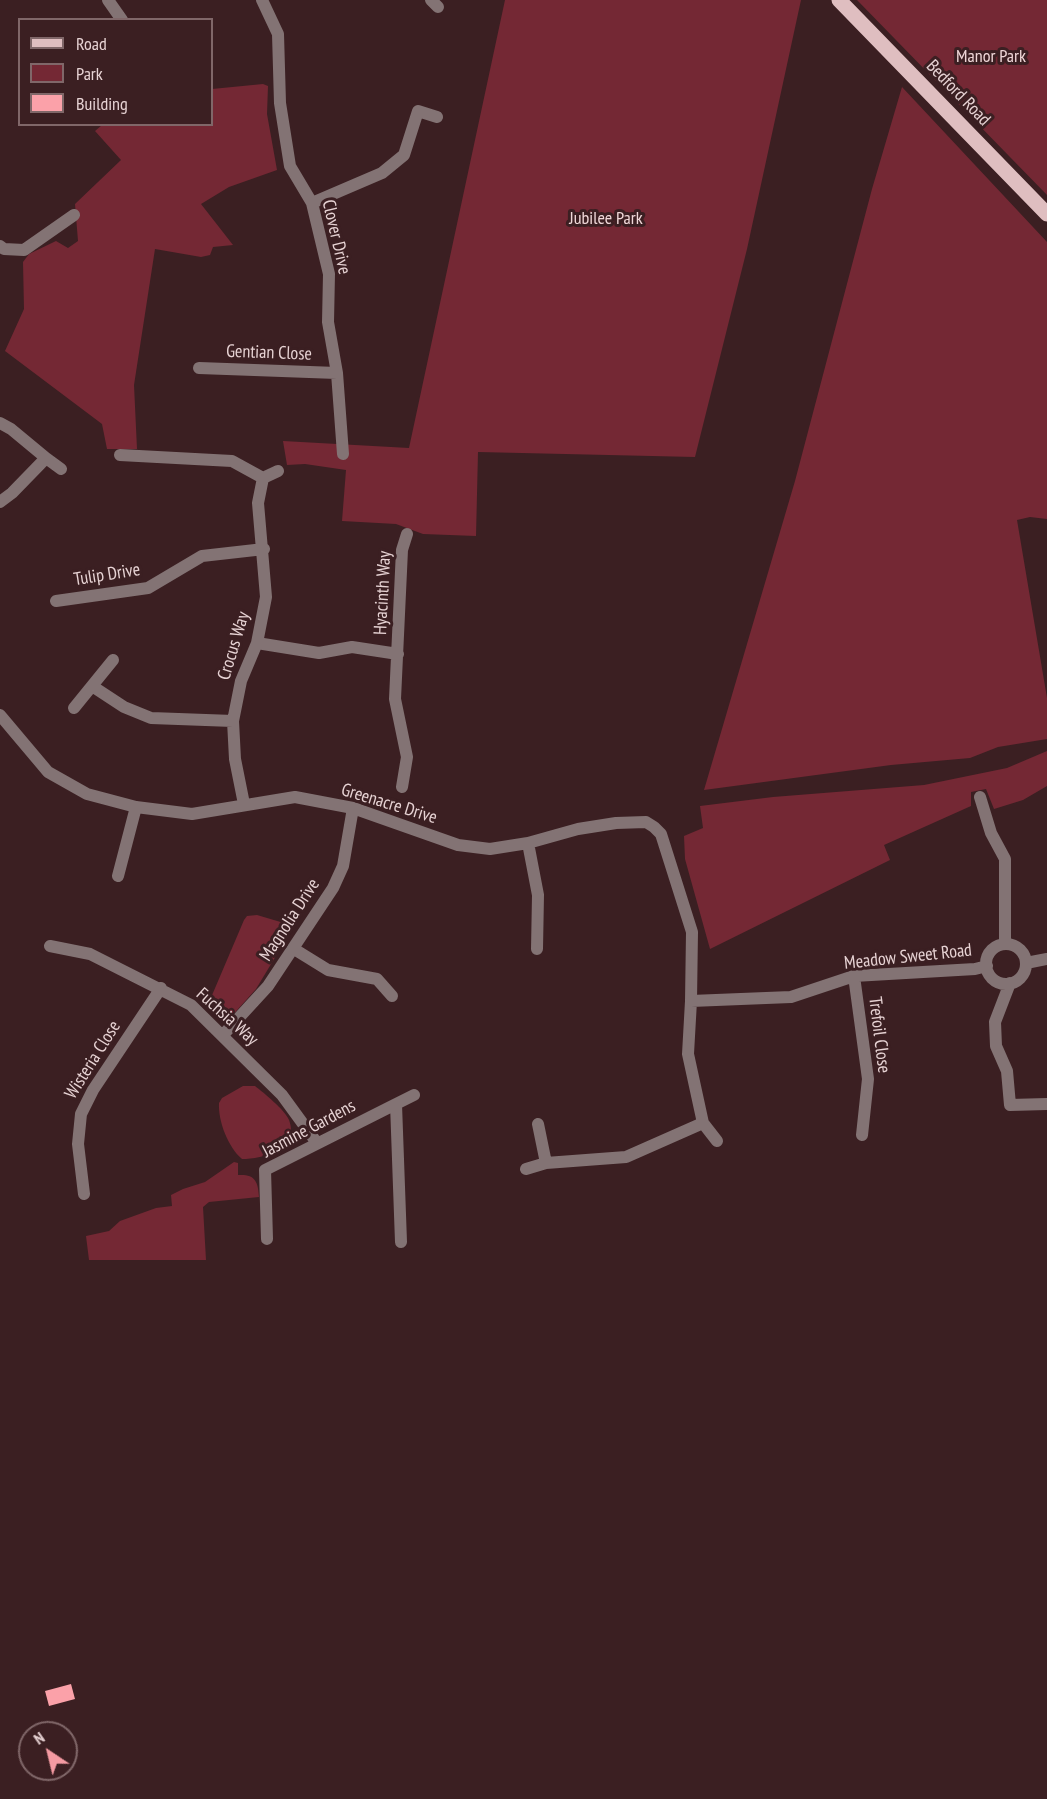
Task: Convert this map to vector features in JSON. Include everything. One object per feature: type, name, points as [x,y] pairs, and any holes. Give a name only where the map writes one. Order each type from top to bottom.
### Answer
[{"type":"main road","name":"Bedford Road","points":[[839,0],[1047,214]]},
{"type":"street","points":[[108,0],[121,18]]},
{"type":"street","name":"Clover Drive","points":[[262,0],[278,34],[280,103],[290,166],[312,202],[329,274],[328,322],[338,373],[343,454]]},
{"type":"street","points":[[312,202],[382,172],[404,155],[418,111],[437,117]]},
{"type":"street","points":[[0,246],[4,249],[24,250],[74,215]]},
{"type":"street","name":"Gentian Close","points":[[199,368],[338,373]]},
{"type":"street","points":[[0,423],[61,469]]},
{"type":"street","points":[[120,455],[232,461],[263,478],[278,471]]},
{"type":"street","points":[[0,502],[46,458]]},
{"type":"street","name":"Crocus Way","points":[[244,804],[235,759],[233,721],[241,681],[257,643],[266,597],[264,549],[258,503],[263,478]]},
{"type":"street","name":"Hyacinth Way","points":[[402,787],[407,757],[395,699],[399,654],[402,550],[407,534]]},
{"type":"street","name":"Tulip Drive","points":[[56,601],[148,588],[202,556],[264,549]]},
{"type":"street","name":"Hyacinth Way","points":[[257,643],[319,653],[352,647],[399,654]]},
{"type":"street","points":[[74,708],[113,660]]},
{"type":"street","points":[[92,686],[124,707],[151,718],[233,721]]},
{"type":"street","name":"Greenacre Drive","points":[[0,715],[48,772],[87,794],[136,807],[192,814],[244,804],[295,798],[352,808],[458,845],[490,849],[528,843],[578,829],[646,822],[661,834],[692,932],[691,1001]]},
{"type":"street","points":[[980,797],[991,833],[1005,859],[1005,944]]},
{"type":"street","points":[[118,876],[136,807]]},
{"type":"street","name":"Magnolia Drive","points":[[223,1035],[268,986],[333,888],[343,866],[352,808]]},
{"type":"street","points":[[528,843],[538,895],[537,949]]},
{"type":"street","points":[[1010,983],[997,981],[992,977],[987,966],[990,953],[994,948],[1005,944],[1018,948],[1023,953],[1026,963],[1022,975],[1010,983],[995,1022],[996,1046],[1007,1071],[1010,1105],[1047,1104]]},
{"type":"street","name":"Fuchsia Way","points":[[50,946],[90,954],[191,1005],[282,1095],[317,1143]]},
{"type":"street","points":[[294,949],[328,970],[377,979],[392,996]]},
{"type":"street","points":[[1026,963],[1047,959]]},
{"type":"street","name":"Meadow Sweet Road","points":[[691,1001],[791,998],[854,976],[975,969],[987,966]]},
{"type":"street","name":"Trefoil Close","points":[[854,976],[868,1079],[862,1134]]},
{"type":"street","name":"Wisteria Close","points":[[84,1194],[78,1144],[81,1114],[93,1090],[161,988]]},
{"type":"street","points":[[691,1001],[688,1054],[703,1123],[717,1141]]},
{"type":"street","name":"Jasmine Gardens","points":[[267,1239],[265,1170],[414,1095]]},
{"type":"street","points":[[396,1104],[401,1242]]},
{"type":"street","points":[[526,1169],[546,1163],[626,1157],[703,1123]]},
{"type":"street","points":[[537,1124],[546,1163]]},
{"type":"green space","name":"Jubilee Park","points":[[505,0],[801,0],[747,249],[695,457],[478,452],[476,536],[423,534],[396,524],[342,521],[346,470],[305,464],[287,465],[283,441],[409,448]]},
{"type":"green space","name":"Manor Park","points":[[857,0],[1047,0],[1047,195]]},
{"type":"green space","points":[[263,84],[268,86],[267,114],[277,170],[229,187],[201,204],[233,245],[213,247],[210,255],[201,257],[155,249],[134,385],[137,449],[107,449],[102,424],[5,351],[24,309],[23,262],[29,254],[56,241],[68,248],[78,241],[75,204],[121,160],[95,131],[101,126],[213,126],[213,89]]},
{"type":"green space","points":[[902,87],[1047,242],[1047,519],[1030,517],[1017,520],[1047,698],[1047,739],[998,747],[970,758],[891,765],[704,790],[795,481],[872,189]]},
{"type":"green space","points":[[1047,751],[1047,786],[1023,800],[994,809],[986,789],[971,792],[971,806],[884,845],[890,860],[710,949],[685,859],[684,836],[703,828],[700,806],[773,797],[924,785],[1007,768]]},
{"type":"green space","points":[[257,915],[294,926],[256,989],[230,1018],[219,1018],[207,1007],[244,920],[247,916]]},
{"type":"green space","points":[[243,1086],[255,1086],[269,1097],[287,1116],[291,1130],[289,1138],[277,1150],[250,1159],[242,1159],[232,1148],[219,1110],[222,1098]]},
{"type":"green space","points":[[234,1162],[238,1163],[238,1175],[252,1177],[258,1187],[259,1197],[209,1202],[203,1207],[206,1260],[89,1260],[86,1236],[109,1231],[120,1221],[156,1208],[172,1206],[171,1195],[205,1182]]},
{"type":"building","points":[[71,1684],[75,1699],[49,1706],[45,1691]]}]
